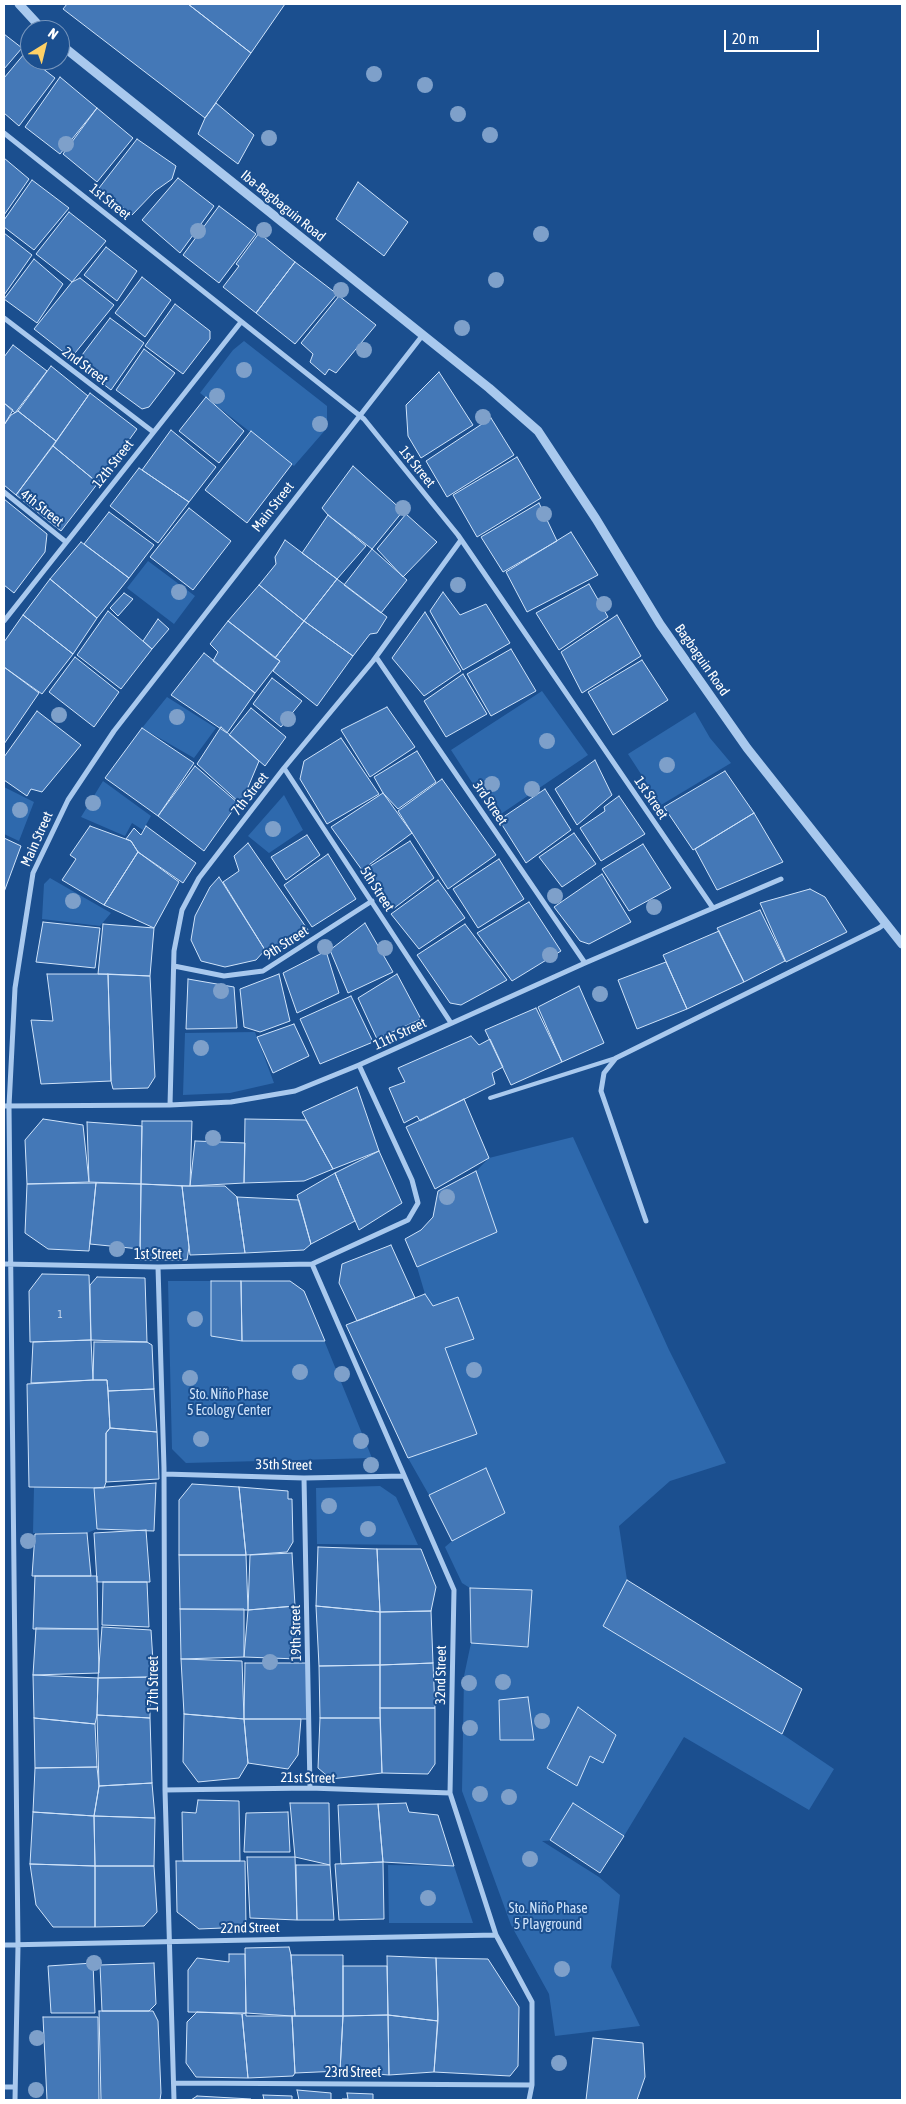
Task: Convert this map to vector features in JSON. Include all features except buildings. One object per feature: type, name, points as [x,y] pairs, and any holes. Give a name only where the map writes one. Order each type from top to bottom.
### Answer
[{"type":"street","points":[[19,4],[34,20]]},
{"type":"street","name":"Iba-Bagbaguin Road","points":[[70,52],[489,388]]},
{"type":"street","name":"1st Street","points":[[4,133],[359,415],[461,540],[714,908]]},
{"type":"street","name":"2nd Street","points":[[4,318],[152,432]]},
{"type":"street","name":"12th Street","points":[[4,621],[241,322]]},
{"type":"street","name":"Main Street","points":[[15,2100],[18,1946],[11,1264],[6,1106],[15,988],[33,873],[68,800],[114,731],[422,336]]},
{"type":"street","name":"Bagbaguin Road","points":[[489,388],[538,431],[596,519],[660,624],[741,740],[902,944]]},
{"type":"street","name":"4th Street","points":[[4,492],[66,542]]},
{"type":"street","name":"7th Street","points":[[170,1106],[174,951],[182,910],[199,878],[284,768],[376,657],[461,540]]},
{"type":"street","name":"3rd Street","points":[[376,657],[585,963]]},
{"type":"street","name":"5th Street","points":[[284,768],[451,1023]]},
{"type":"street","name":"11th Street","points":[[6,1106],[170,1106],[231,1102],[295,1091],[359,1065],[585,963],[782,879]]},
{"type":"street","name":"9th Street","points":[[174,966],[224,976],[263,972],[372,901]]},
{"type":"street","points":[[646,1221],[601,1091],[604,1073],[616,1058],[886,923]]},
{"type":"street","points":[[312,1264],[408,1220],[418,1204],[412,1180],[359,1065]]},
{"type":"street","name":"1st Street","points":[[4,1264],[158,1267],[312,1264]]},
{"type":"street","name":"32nd Street","points":[[312,1264],[454,1590],[450,1793],[496,1935],[532,2002],[532,2086],[529,2100]]},
{"type":"street","name":"17th Street","points":[[158,1267],[164,1474],[165,1790],[174,2100]]},
{"type":"street","name":"35th Street","points":[[164,1474],[304,1478],[404,1476]]},
{"type":"street","name":"19th Street","points":[[304,1478],[310,1788]]},
{"type":"street","name":"21st Street","points":[[165,1790],[310,1788],[450,1793]]},
{"type":"street","name":"22nd Street","points":[[4,1945],[496,1935]]},
{"type":"street","name":"23rd Street","points":[[175,2083],[532,2086]]},
{"type":"street","points":[[4,2087],[15,2087]]},
{"type":"lane","points":[[490,1098],[616,1058]]},
{"type":"green space","points":[[244,341],[327,406],[327,428],[294,466],[200,393],[233,350]]},
{"type":"green space","points":[[148,561],[195,596],[174,624],[127,588]]},
{"type":"green space","points":[[542,691],[588,755],[495,818],[451,750]]},
{"type":"green space","points":[[167,697],[216,728],[194,758],[142,728]]},
{"type":"green space","points":[[695,712],[710,738],[731,763],[661,805],[628,754]]},
{"type":"green space","points":[[103,781],[151,816],[143,830],[132,823],[125,836],[81,817]]},
{"type":"green space","points":[[4,787],[34,802],[19,841],[4,834]]},
{"type":"green space","points":[[284,795],[303,830],[269,853],[248,836]]},
{"type":"green space","points":[[50,878],[111,913],[100,926],[42,919],[44,884]]},
{"type":"green space","points":[[255,1032],[274,1083],[230,1093],[183,1095],[185,1033]]},
{"type":"green space","name":"Sto. Niño Phase 5 Playground","points":[[573,1137],[669,1350],[726,1463],[670,1481],[619,1526],[627,1580],[603,1626],[782,1734],[834,1769],[809,1810],[684,1737],[624,1836],[542,1841],[599,1877],[620,1895],[611,1967],[640,2026],[555,2036],[549,1994],[511,1925],[462,1791],[464,1676],[471,1643],[528,1647],[532,1590],[470,1588],[462,1583],[445,1547],[452,1541],[504,1513],[486,1469],[429,1495],[408,1458],[477,1434],[445,1348],[474,1338],[458,1297],[433,1306],[425,1294],[417,1267],[497,1232],[476,1171],[489,1158]]},
{"type":"green space","name":"Sto. Niño Phase 5 Ecology Center","points":[[168,1281],[290,1281],[304,1291],[372,1458],[186,1463],[172,1449]]},
{"type":"green space","points":[[380,1486],[396,1497],[418,1545],[317,1544],[316,1488]]},
{"type":"green space","points":[[34,1487],[94,1488],[97,1529],[87,1533],[33,1533]]},
{"type":"green space","points":[[388,1865],[454,1866],[473,1923],[389,1923]]}]
